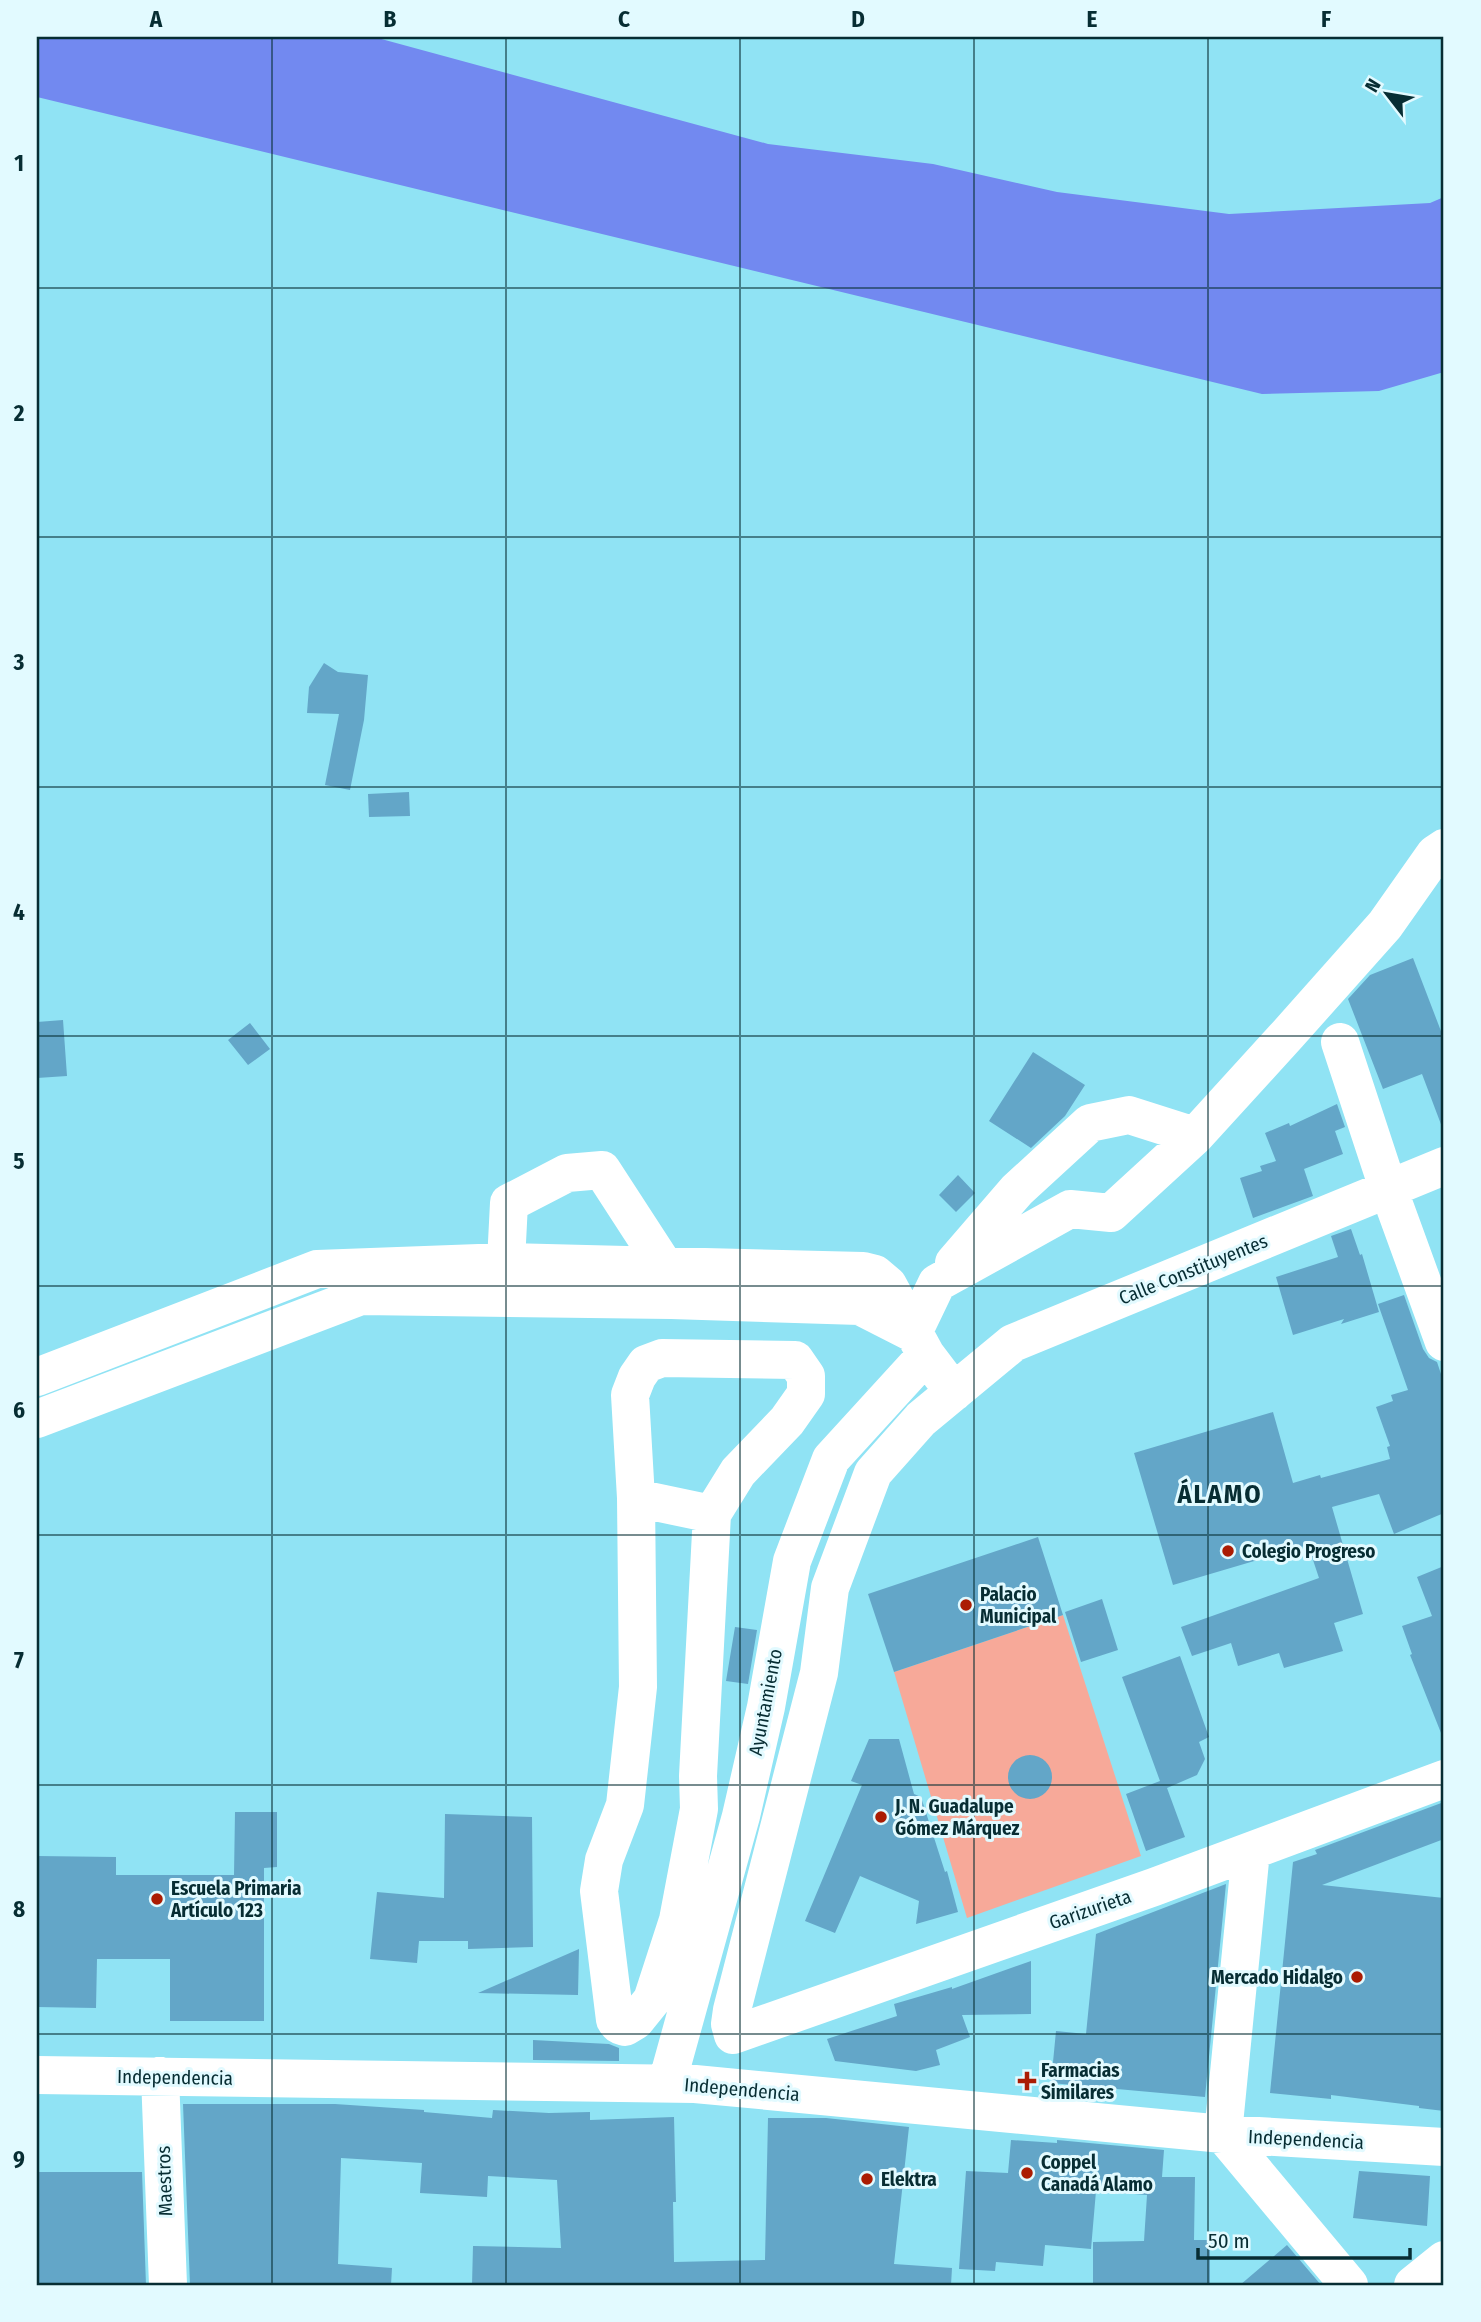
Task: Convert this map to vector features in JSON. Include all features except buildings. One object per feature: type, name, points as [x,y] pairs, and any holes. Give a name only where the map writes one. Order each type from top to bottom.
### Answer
[{"type":"street","points":[[937,1283],[1070,1209],[1111,1213],[1195,1136],[1385,925],[1435,854],[1444,848]]},
{"type":"street","points":[[1340,1042],[1388,1188],[1444,1342]]},
{"type":"street","name":"Ayuntamiento","points":[[681,2083],[766,1707],[792,1561],[831,1459],[919,1344],[937,1283],[1017,1190],[1090,1123],[1129,1115],[1195,1136]]},
{"type":"street","name":"Calle Constituyentes","points":[[954,1392],[1013,1343],[1444,1166]]},
{"type":"street","points":[[508,1280],[509,1203],[567,1173],[602,1170],[668,1283]]},
{"type":"street","points":[[37,1377],[317,1269],[508,1280],[668,1283],[860,1306],[919,1344],[954,1392],[921,1419],[873,1473],[830,1588],[819,1673],[732,2010],[730,2024],[733,2035],[681,2083]]},
{"type":"street","points":[[37,1419],[361,1296],[508,1280]]},
{"type":"street","points":[[662,1358],[795,1360],[806,1376],[806,1394],[787,1420],[738,1472],[712,1514],[698,1776],[699,1809],[678,1920],[662,1974],[652,2000],[631,2025],[625,2027],[615,2020],[599,1891],[604,1860],[625,1805],[638,1688],[636,1498],[630,1395],[646,1364],[662,1358]]},
{"type":"street","points":[[636,1498],[712,1514]]},
{"type":"street","name":"Garizurieta","points":[[733,2035],[1444,1780]]},
{"type":"street","points":[[699,1809],[741,1816]]},
{"type":"street","points":[[1251,1851],[1223,2134],[1349,2285]]},
{"type":"street","points":[[623,2082],[625,2027]]},
{"type":"street","name":"Independencia","points":[[37,2075],[681,2083],[1223,2134],[1444,2147]]},
{"type":"street","name":"Maestros","points":[[160,2076],[168,2285]]},
{"type":"street","points":[[1413,2285],[1444,2260]]},
{"type":"shaded area","points":[[1063,1615],[1141,1856],[967,1918],[894,1672]]},
{"type":"water","points":[[37,37],[374,37],[768,144],[933,164],[1057,192],[1229,214],[1430,203],[1444,197],[1444,372],[1379,391],[1262,394],[37,97]]},
{"type":"place","name":"Colegio Progreso","points":[[1228,1551]]},
{"type":"place","name":"Palacio Municipal","points":[[966,1605]]},
{"type":"place","name":"J. N. Guadalupe Gómez Márquez","points":[[881,1817]]},
{"type":"place","name":"Escuela Primaria Artículo 123","points":[[157,1899]]},
{"type":"place","name":"Mercado Hidalgo","points":[[1357,1977]]},
{"type":"place","name":"Farmacias Similares","points":[[1027,2081]]},
{"type":"place","name":"Coppel Canadá Alamo","points":[[1027,2173]]},
{"type":"place","name":"Elektra","points":[[867,2179]]},
{"type":"district","name":"ÁLAMO","points":[[1220,1494]]}]
